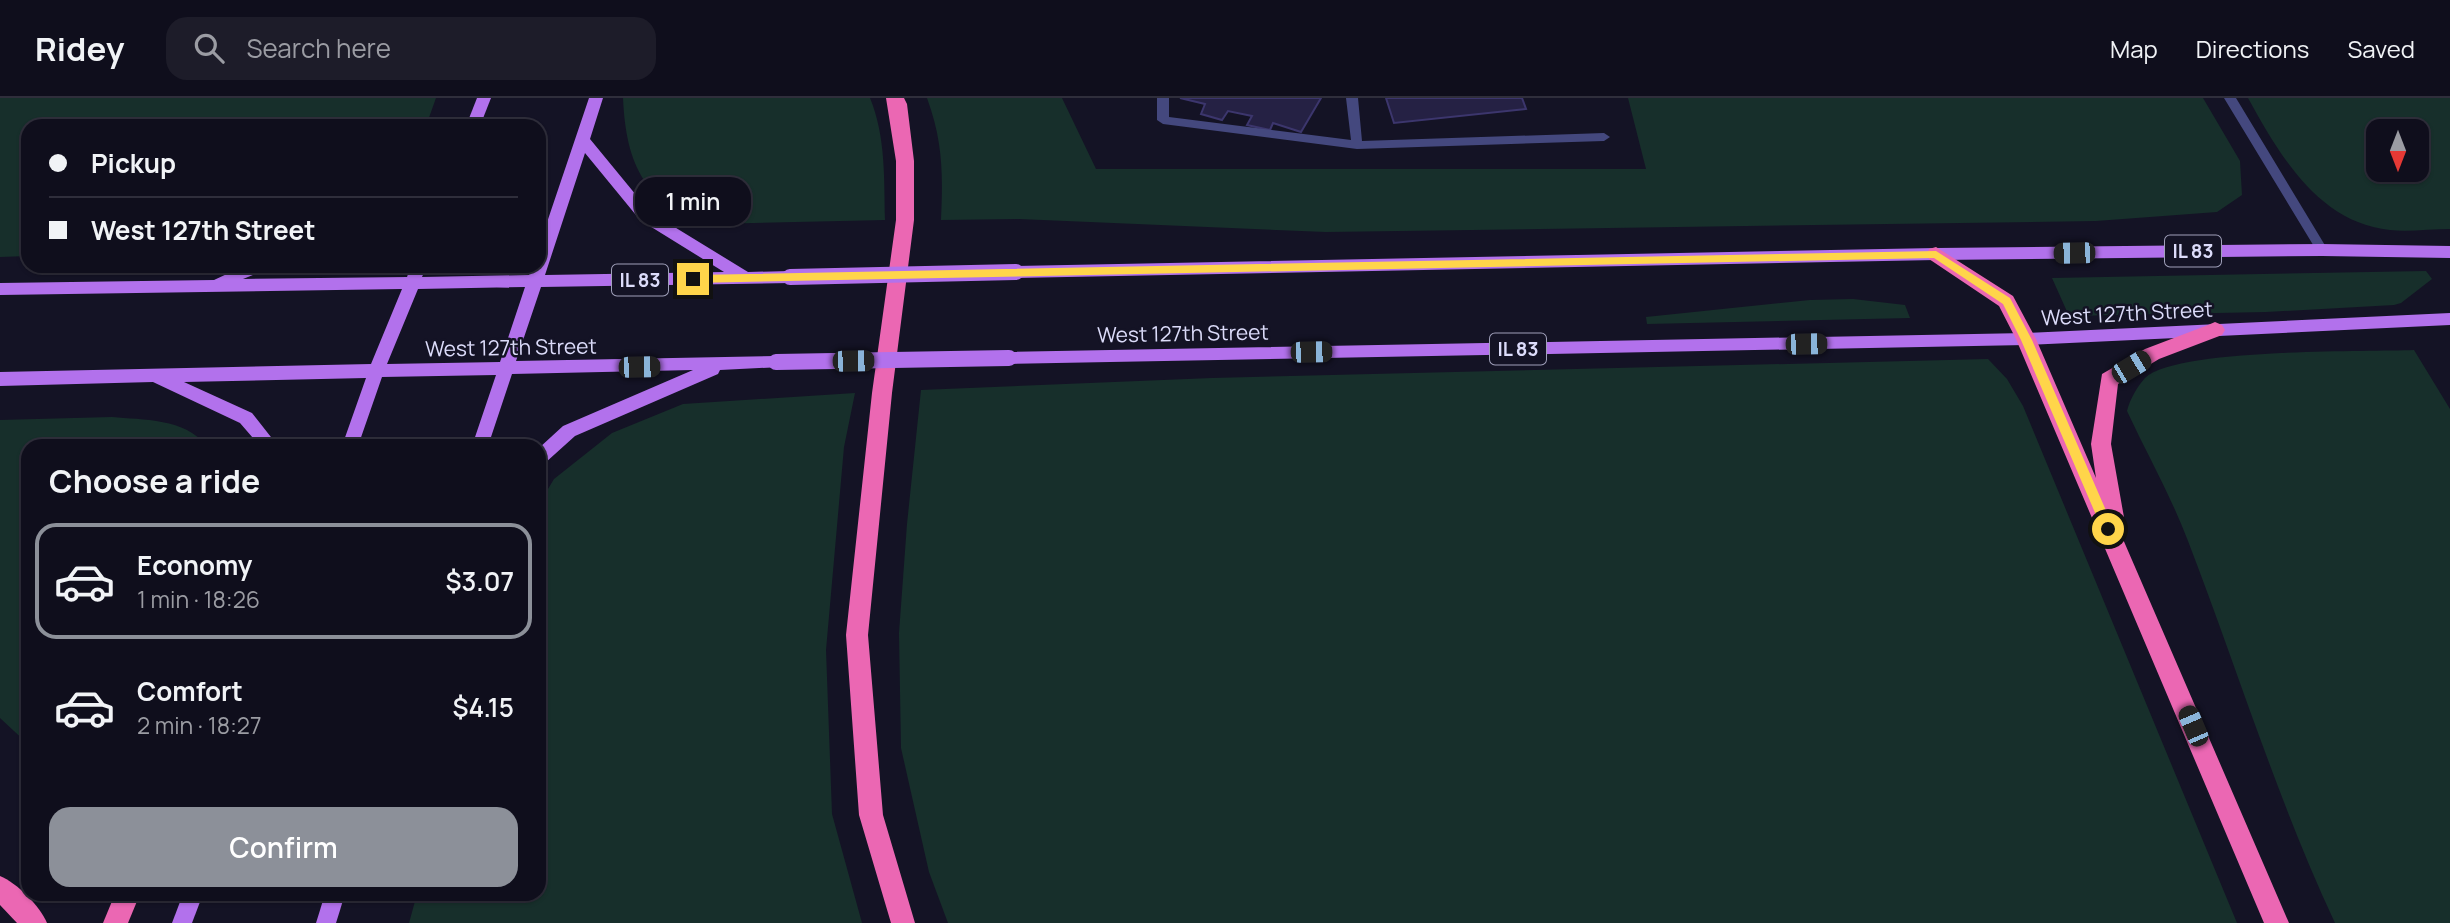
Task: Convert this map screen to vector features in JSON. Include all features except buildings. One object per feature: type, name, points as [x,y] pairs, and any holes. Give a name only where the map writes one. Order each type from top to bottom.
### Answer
[{"type":"highway","points":[[895,98],[905,161],[905,220],[881,393],[857,635],[871,815],[903,923]]},
{"type":"highway","points":[[1936,254],[2006,301],[2026,340],[2277,923]]},
{"type":"highway","points":[[2118,553],[2101,444],[2109,380],[2152,354],[2215,330]]},
{"type":"highway","points":[[0,888],[35,923]]},
{"type":"highway","points":[[115,923],[125,901]]},
{"type":"main road","points":[[476,119],[484,98]]},
{"type":"main road","points":[[546,246],[596,98]]},
{"type":"main road","points":[[582,139],[645,216],[746,278]]},
{"type":"main road","name":"IL 83","points":[[413,282],[534,282],[1936,254],[2322,250],[2450,252]]},
{"type":"main road","points":[[213,286],[244,273]]},
{"type":"main road","points":[[352,439],[376,371],[416,273]]},
{"type":"main road","points":[[482,439],[537,273]]},
{"type":"main road","points":[[0,289],[413,282]]},
{"type":"main road","name":"West 127th Street","points":[[0,379],[2026,340],[2450,319]]},
{"type":"main road","points":[[546,452],[569,431],[719,365]]},
{"type":"main road","points":[[155,375],[246,418],[264,439]]},
{"type":"main road","points":[[182,923],[190,901]]},
{"type":"main road","points":[[326,923],[333,901]]},
{"type":"street","points":[[1163,98],[1163,120],[1356,145],[1604,137]]},
{"type":"street","points":[[1352,98],[1356,145]]},
{"type":"street","points":[[2230,98],[2322,250]]},
{"type":"green space","points":[[0,98],[436,98],[428,119],[21,119],[21,256],[0,257]]},
{"type":"green space","points":[[623,98],[870,98],[882,143],[885,220],[713,224],[690,216],[655,194],[644,179],[635,163],[629,143]]},
{"type":"green space","points":[[927,98],[1062,98],[1096,169],[1646,169],[1628,98],[2203,98],[2240,161],[2242,195],[2217,212],[2096,221],[1326,232],[1019,219],[941,220],[941,158]]},
{"type":"green space","points":[[2248,98],[2450,98],[2450,229],[2405,231],[2364,225],[2322,200],[2288,163]]},
{"type":"green space","points":[[2426,271],[2432,279],[2401,303],[2394,305],[2266,312],[2069,316],[2052,278]]},
{"type":"green space","points":[[1853,299],[1905,305],[1910,318],[1647,324],[1646,317],[1810,300]]},
{"type":"green space","points":[[2414,350],[2450,409],[2450,923],[2335,923],[2294,829],[2181,524],[2127,411],[2134,393],[2145,378],[2163,368],[2193,361],[2230,356]]},
{"type":"green space","points":[[1988,359],[2007,379],[2023,406],[2237,923],[948,923],[929,872],[901,748],[899,633],[921,390],[1212,378]]},
{"type":"green space","points":[[855,393],[844,447],[826,650],[832,814],[862,923],[409,923],[415,901],[546,901],[546,492],[554,479],[612,433],[683,404]]},
{"type":"green space","points":[[112,417],[150,420],[175,425],[199,439],[21,439],[21,738],[0,718],[0,420]]},
{"type":"route","points":[[693,279],[1936,254],[2006,301],[2026,340],[2108,529]]}]
